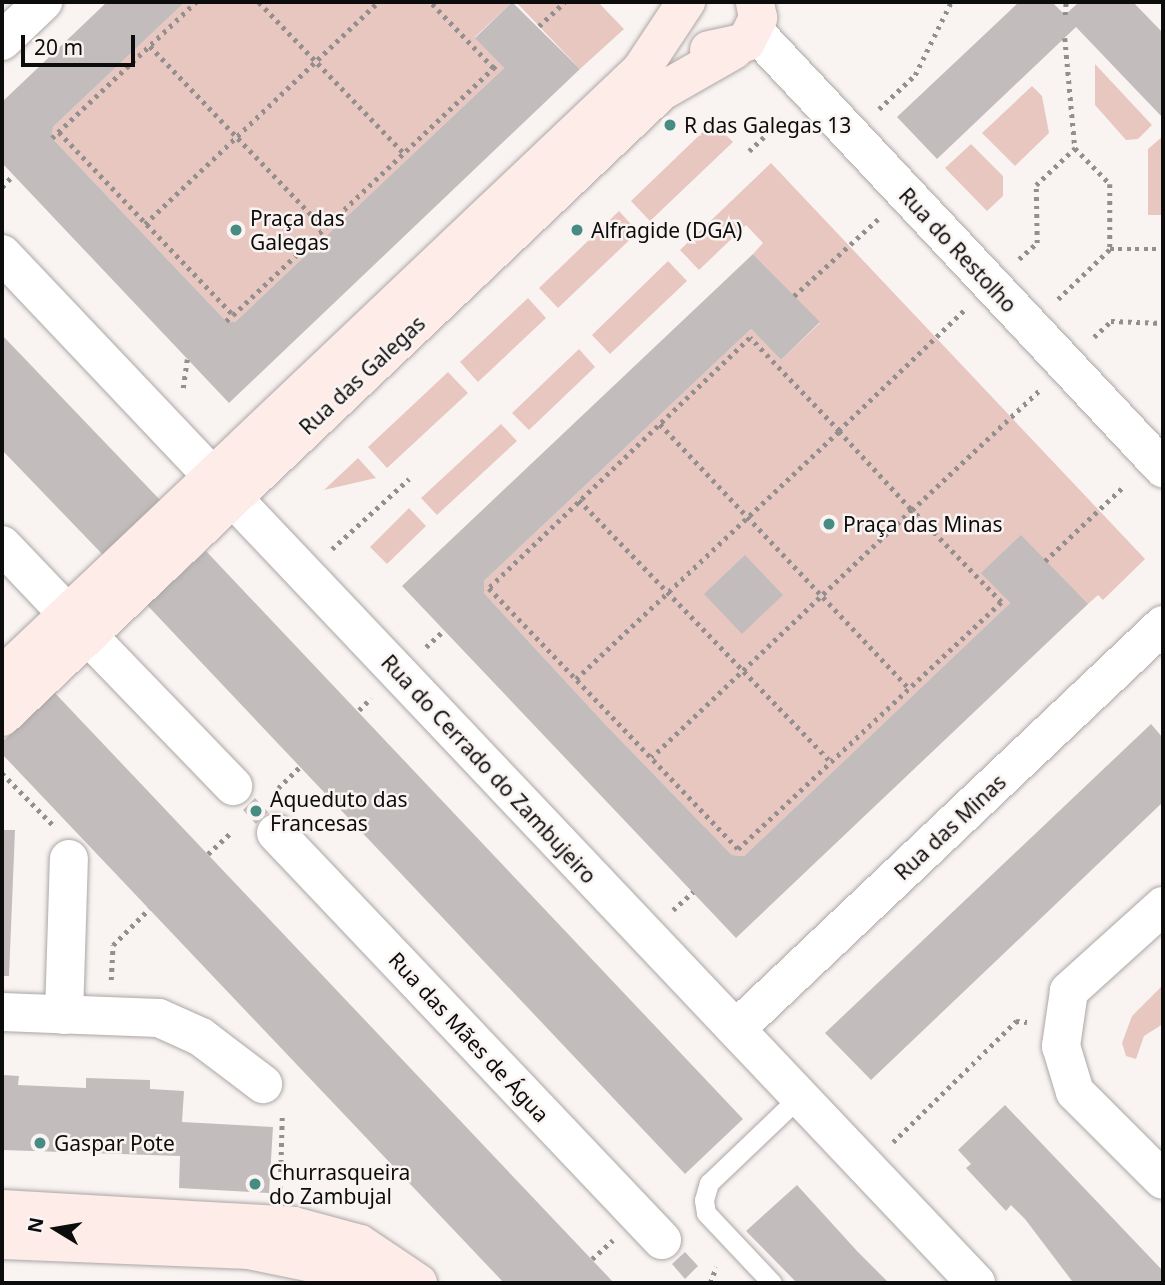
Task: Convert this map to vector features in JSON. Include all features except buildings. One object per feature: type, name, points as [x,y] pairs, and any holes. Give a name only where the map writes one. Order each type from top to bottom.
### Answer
[{"type":"street","points":[[2,41],[43,2]]},
{"type":"street","points":[[685,3],[684,17],[695,42],[707,50],[754,21]]},
{"type":"street","name":"Rua das Galegas","points":[[2,717],[223,487],[641,70],[685,3]]},
{"type":"street","name":"Rua das Galegas","points":[[2,676],[223,487],[662,91],[754,21]]},
{"type":"street","name":"Rua do Restolho","points":[[754,21],[810,93],[1158,463]]},
{"type":"street","name":"Rua do Cerrado do Zambujeiro","points":[[2,254],[976,1283]]},
{"type":"street","points":[[2,545],[60,607]]},
{"type":"street","name":"Rua das Minas","points":[[736,1030],[1163,625]]},
{"type":"street","points":[[95,643],[233,786]]},
{"type":"street","name":"Rua das Mães de Água","points":[[276,833],[662,1240]]},
{"type":"street","points":[[64,1014],[69,859]]},
{"type":"street","points":[[1163,906],[1069,991],[1061,1046],[1076,1093],[1163,1180]]},
{"type":"street","points":[[2,1012],[159,1018],[180,1027],[262,1084]]},
{"type":"street","points":[[2,1209],[278,1224],[360,1244],[418,1283]]},
{"type":"street","points":[[2,1240],[248,1250],[334,1264],[397,1283]]},
{"type":"lane","points":[[772,1283],[706,1213],[704,1200],[709,1183],[799,1097]]},
{"type":"path","points":[[52,138],[196,2]]},
{"type":"path","points":[[259,2],[404,153]]},
{"type":"path","points":[[145,224],[378,2]]},
{"type":"path","points":[[430,2],[493,68]]},
{"type":"path","points":[[539,26],[565,2]]},
{"type":"path","points":[[886,103],[915,75],[951,2]]},
{"type":"path","points":[[1065,15],[1066,2]]},
{"type":"path","points":[[1065,38],[1075,148],[1110,184],[1111,248]]},
{"type":"path","points":[[150,46],[324,228]]},
{"type":"path","points":[[226,321],[499,63]]},
{"type":"path","points":[[749,151],[810,93]]},
{"type":"path","points":[[58,132],[233,315]]},
{"type":"path","points":[[576,678],[1037,243],[1036,185],[1075,148]]},
{"type":"path","points":[[2,187],[13,174]]},
{"type":"path","points":[[794,296],[905,194]]},
{"type":"path","points":[[1029,326],[1111,248],[1163,249]]},
{"type":"path","points":[[1100,331],[1111,321],[1163,323]]},
{"type":"path","points":[[484,593],[752,335],[912,510],[1004,600],[732,855]]},
{"type":"path","points":[[651,758],[1066,364]]},
{"type":"path","points":[[660,424],[909,688]]},
{"type":"path","points":[[1045,561],[1158,463]]},
{"type":"path","points":[[305,574],[409,479]]},
{"type":"path","points":[[579,500],[831,762]]},
{"type":"path","points":[[489,588],[738,849]]},
{"type":"path","points":[[278,788],[300,767]]},
{"type":"path","points":[[2,773],[53,824],[69,859]]},
{"type":"path","points":[[208,854],[232,832]]},
{"type":"path","points":[[108,1016],[113,945],[149,909]]},
{"type":"path","points":[[866,1167],[1016,1021],[1035,1023]]},
{"type":"path","points":[[262,1084],[282,1114],[278,1224]]},
{"type":"path","points":[[710,1283],[717,1261]]},
{"type":"shaded area","name":"Praça das Galegas","points":[[185,2],[512,2],[475,37],[504,68],[235,322],[226,321],[52,138],[53,127]]},
{"type":"shaded area","points":[[516,2],[598,2],[624,29],[580,69]]},
{"type":"shaded area","points":[[1095,64],[1152,125],[1138,139],[1126,140],[1095,105]]},
{"type":"shaded area","points":[[1032,86],[1042,96],[1049,133],[1015,166],[982,133]]},
{"type":"shaded area","points":[[713,122],[733,142],[650,221],[631,201]]},
{"type":"shaded area","points":[[1162,137],[1163,215],[1148,215],[1148,149]]},
{"type":"shaded area","points":[[971,144],[1003,176],[1003,196],[987,211],[945,168]]},
{"type":"shaded area","name":"Praça das Minas","points":[[771,163],[1145,559],[1103,600],[1098,595],[1088,604],[982,573],[1010,603],[744,856],[732,855],[605,724],[484,593],[484,581],[751,329],[781,360],[820,323],[753,254],[763,243],[746,225],[699,270],[680,250]]},
{"type":"shaded area","points":[[619,211],[638,232],[558,308],[539,288]]},
{"type":"shaded area","points":[[668,261],[687,281],[610,354],[592,335]]},
{"type":"shaded area","points":[[528,298],[546,318],[478,382],[460,362]]},
{"type":"shaded area","points":[[579,349],[595,367],[529,430],[512,413]]},
{"type":"shaded area","points":[[448,372],[468,393],[387,468],[368,447]]},
{"type":"shaded area","points":[[501,424],[517,441],[437,515],[421,498]]},
{"type":"shaded area","points":[[358,458],[376,478],[324,490]]},
{"type":"shaded area","points":[[409,508],[426,526],[387,564],[370,547]]},
{"type":"shaded area","points":[[1163,985],[1163,1024],[1144,1036],[1136,1059],[1126,1056],[1122,1043],[1132,1016]]},
{"type":"place","name":"R das Galegas 13","points":[[670,125]]},
{"type":"place","name":"Praça das Galegas","points":[[236,230]]},
{"type":"place","name":"Alfragide (DGA)","points":[[577,230]]},
{"type":"place","name":"Praça das Minas","points":[[829,524]]},
{"type":"place","name":"Aqueduto das Francesas","points":[[256,811]]},
{"type":"place","name":"Gaspar Pote","points":[[40,1143]]},
{"type":"place","name":"Churrasqueira do Zambujal","points":[[255,1184]]}]
